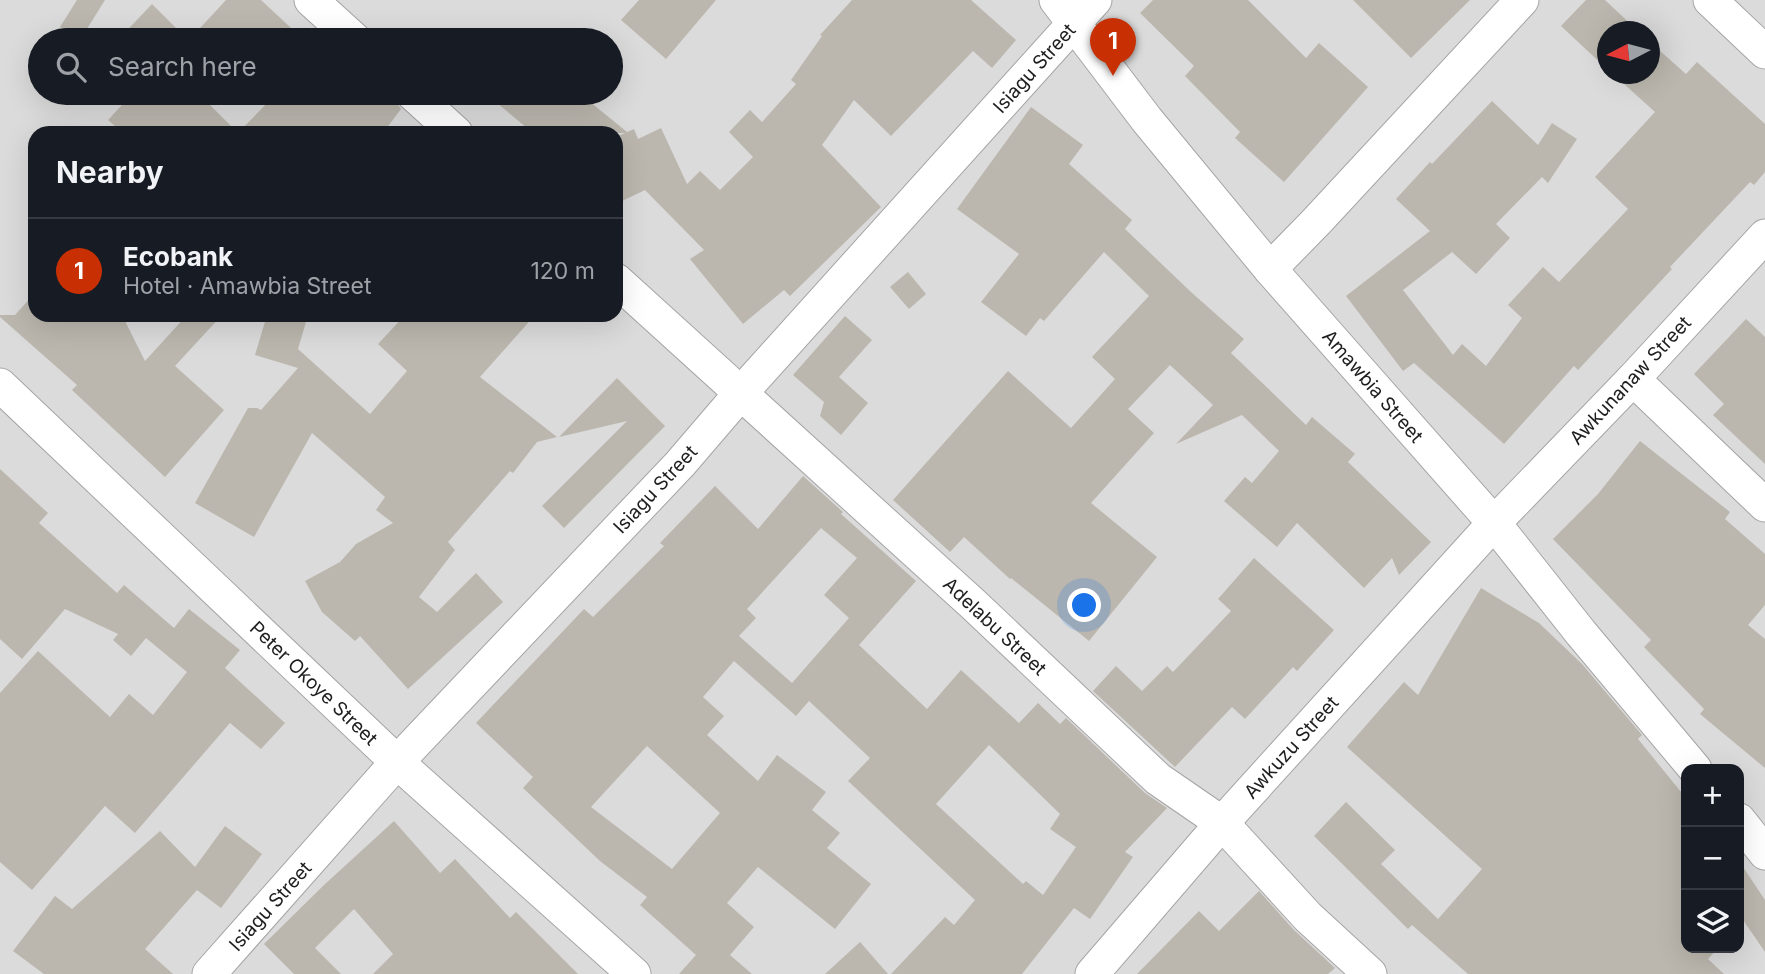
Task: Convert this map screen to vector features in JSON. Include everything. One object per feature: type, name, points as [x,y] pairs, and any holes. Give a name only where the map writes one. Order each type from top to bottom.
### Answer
[{"type":"street","points":[[311,0],[342,28]]},
{"type":"street","points":[[1270,269],[1522,0]]},
{"type":"street","points":[[1710,0],[1765,51]]},
{"type":"street","name":"Amawbia Street","points":[[1075,7],[1146,120],[1270,269],[1494,523],[1581,633],[1691,764]]},
{"type":"street","name":"Isiagu Street","points":[[209,974],[397,762],[680,464],[1075,7]]},
{"type":"street","points":[[425,105],[448,126]]},
{"type":"street","name":"Awkunanaw Street","points":[[1494,523],[1633,379],[1765,236]]},
{"type":"street","name":"Adelabu Street","points":[[623,286],[973,604],[1158,779],[1222,823],[1308,917],[1370,974]]},
{"type":"street","points":[[1633,379],[1765,505]]},
{"type":"street","name":"Peter Okoye Street","points":[[0,385],[397,762],[634,974]]},
{"type":"street","name":"Awkuzu Street","points":[[1093,974],[1222,823],[1494,523]]},
{"type":"street","points":[[1744,826],[1765,853]]},
{"type":"shaded area","points":[[0,0],[1765,0],[1765,974],[0,974]]},
{"type":"building","points":[[77,0],[105,0],[88,28],[60,27]]},
{"type":"building","points":[[226,0],[261,0],[291,28],[200,28]]},
{"type":"building","points":[[639,0],[716,0],[666,59],[621,20]]},
{"type":"building","points":[[852,0],[971,0],[1016,40],[992,68],[973,51],[891,136],[854,100],[822,145],[881,207],[790,296],[784,290],[743,324],[690,259],[704,250],[645,190],[623,201],[623,129],[627,132],[634,129],[638,139],[661,128],[687,184],[700,171],[720,190],[753,157],[729,132],[750,110],[762,122],[796,84],[791,80],[822,36],[820,35]]},
{"type":"building","points":[[1153,0],[1248,0],[1306,58],[1319,43],[1368,87],[1284,182],[1235,138],[1240,132],[1185,76],[1194,66],[1140,13]]},
{"type":"building","points":[[1353,0],[1470,0],[1411,58]]},
{"type":"building","points":[[1586,0],[1605,0],[1627,21],[1597,21],[1597,60],[1561,26]]},
{"type":"building","points":[[152,4],[176,28],[129,28]]},
{"type":"building","points":[[1660,51],[1686,74],[1697,62],[1765,124],[1765,172],[1754,185],[1750,182],[1578,370],[1574,366],[1504,444],[1414,363],[1403,371],[1346,296],[1430,231],[1396,199],[1492,101],[1538,145],[1552,123],[1577,139],[1548,183],[1542,177],[1496,224],[1510,238],[1476,274],[1452,252],[1403,290],[1453,355],[1462,344],[1486,366],[1522,318],[1508,305],[1543,267],[1559,282],[1628,209],[1595,177],[1655,112],[1624,84],[1660,84]]},
{"type":"building","points":[[122,105],[210,105],[231,126],[115,126],[108,120]]},
{"type":"building","points":[[265,105],[398,105],[401,109],[388,126],[245,126]]},
{"type":"building","points":[[499,105],[594,105],[620,126],[525,126]]},
{"type":"building","points":[[1031,107],[1083,145],[1069,164],[1132,220],[1125,229],[1244,339],[1231,353],[1306,425],[1312,417],[1355,454],[1348,462],[1431,542],[1399,575],[1392,558],[1364,588],[1297,523],[1277,547],[1224,501],[1245,477],[1252,483],[1279,451],[1242,415],[1176,444],[1213,405],[1170,365],[1128,409],[1154,433],[1091,503],[1157,557],[1089,641],[1010,579],[964,537],[950,552],[893,500],[1008,371],[1071,428],[1115,379],[1092,357],[1149,296],[1104,252],[1044,321],[1040,318],[1026,336],[981,302],[1019,254],[957,209]]},
{"type":"building","points":[[908,272],[926,294],[909,309],[890,287]]},
{"type":"building","points":[[28,301],[28,322],[126,322],[145,361],[181,322],[216,322],[175,366],[224,410],[165,477],[72,390],[77,385],[0,317],[15,315]]},
{"type":"building","points":[[845,316],[872,340],[839,377],[868,403],[841,435],[820,416],[824,402],[793,375]]},
{"type":"building","points":[[1746,319],[1765,337],[1765,464],[1713,415],[1724,404],[1694,374]]},
{"type":"building","points":[[265,322],[306,322],[298,349],[370,414],[407,371],[378,344],[398,322],[529,322],[480,377],[557,437],[537,442],[513,473],[510,471],[448,542],[455,550],[419,597],[437,612],[476,573],[503,602],[408,689],[360,636],[355,641],[322,612],[305,581],[340,562],[356,544],[393,523],[376,510],[385,497],[312,433],[254,537],[195,503],[248,408],[261,410],[298,368],[255,355]]},
{"type":"building","points":[[617,378],[665,426],[564,528],[542,506],[627,421],[559,437]]},
{"type":"building","points":[[1640,441],[1730,512],[1725,519],[1765,554],[1765,605],[1748,625],[1765,639],[1765,768],[1700,714],[1704,709],[1644,647],[1651,640],[1553,539],[1598,494]]},
{"type":"building","points":[[0,469],[48,513],[39,523],[117,593],[124,585],[174,628],[189,609],[240,650],[225,668],[285,723],[261,749],[230,723],[135,833],[105,806],[32,890],[0,862],[0,693],[38,651],[110,717],[129,694],[153,715],[187,672],[146,638],[131,656],[113,640],[118,634],[65,609],[22,659],[0,639]]},
{"type":"building","points":[[803,476],[916,581],[859,645],[927,709],[961,670],[1019,723],[1038,703],[1060,724],[1066,718],[1145,793],[1167,808],[1125,852],[1133,857],[1090,919],[1074,908],[1022,974],[891,974],[945,917],[954,925],[975,900],[848,781],[870,758],[809,701],[796,716],[734,661],[703,697],[724,716],[707,735],[758,781],[777,755],[826,792],[812,810],[840,833],[827,848],[871,884],[835,929],[758,867],[727,903],[754,927],[730,955],[752,974],[679,974],[696,955],[640,905],[647,897],[600,861],[523,788],[533,777],[476,723],[584,609],[593,617],[664,546],[660,543],[715,486],[758,529]],"holes":[[[821,528],[857,558],[824,595],[849,618],[792,683],[739,636],[756,618],[747,609]],[[989,745],[1060,814],[1050,829],[1076,847],[1043,895],[1026,881],[1023,884],[936,804]],[[647,746],[720,813],[672,869],[591,807]]]},
{"type":"building","points":[[1254,558],[1334,630],[1297,671],[1293,667],[1245,719],[1232,707],[1175,767],[1093,691],[1116,666],[1142,691],[1167,666],[1173,672],[1231,611],[1218,599]]},
{"type":"building","points":[[1481,588],[1539,623],[1582,664],[1642,735],[1638,739],[1681,792],[1681,953],[1713,953],[1708,959],[1724,974],[1468,974],[1412,925],[1408,929],[1314,836],[1346,802],[1395,850],[1381,864],[1438,919],[1482,869],[1347,747],[1404,682],[1418,695]]},
{"type":"building","points":[[394,821],[440,873],[455,859],[510,918],[516,912],[578,974],[373,974],[393,954],[354,909],[315,948],[341,974],[294,974],[264,944]]},
{"type":"building","points":[[225,826],[262,854],[221,908],[197,890],[145,949],[173,974],[44,974],[13,951],[55,896],[72,909],[160,831],[195,867]]},
{"type":"building","points":[[1744,868],[1765,900],[1765,952],[1744,921]]},
{"type":"building","points":[[1259,891],[1294,930],[1335,968],[1328,974],[1137,974],[1199,911],[1219,931]]},
{"type":"building","points":[[860,942],[888,974],[825,974]]},
{"type":"place","name":"Ecobank","points":[[1113,76]]}]
